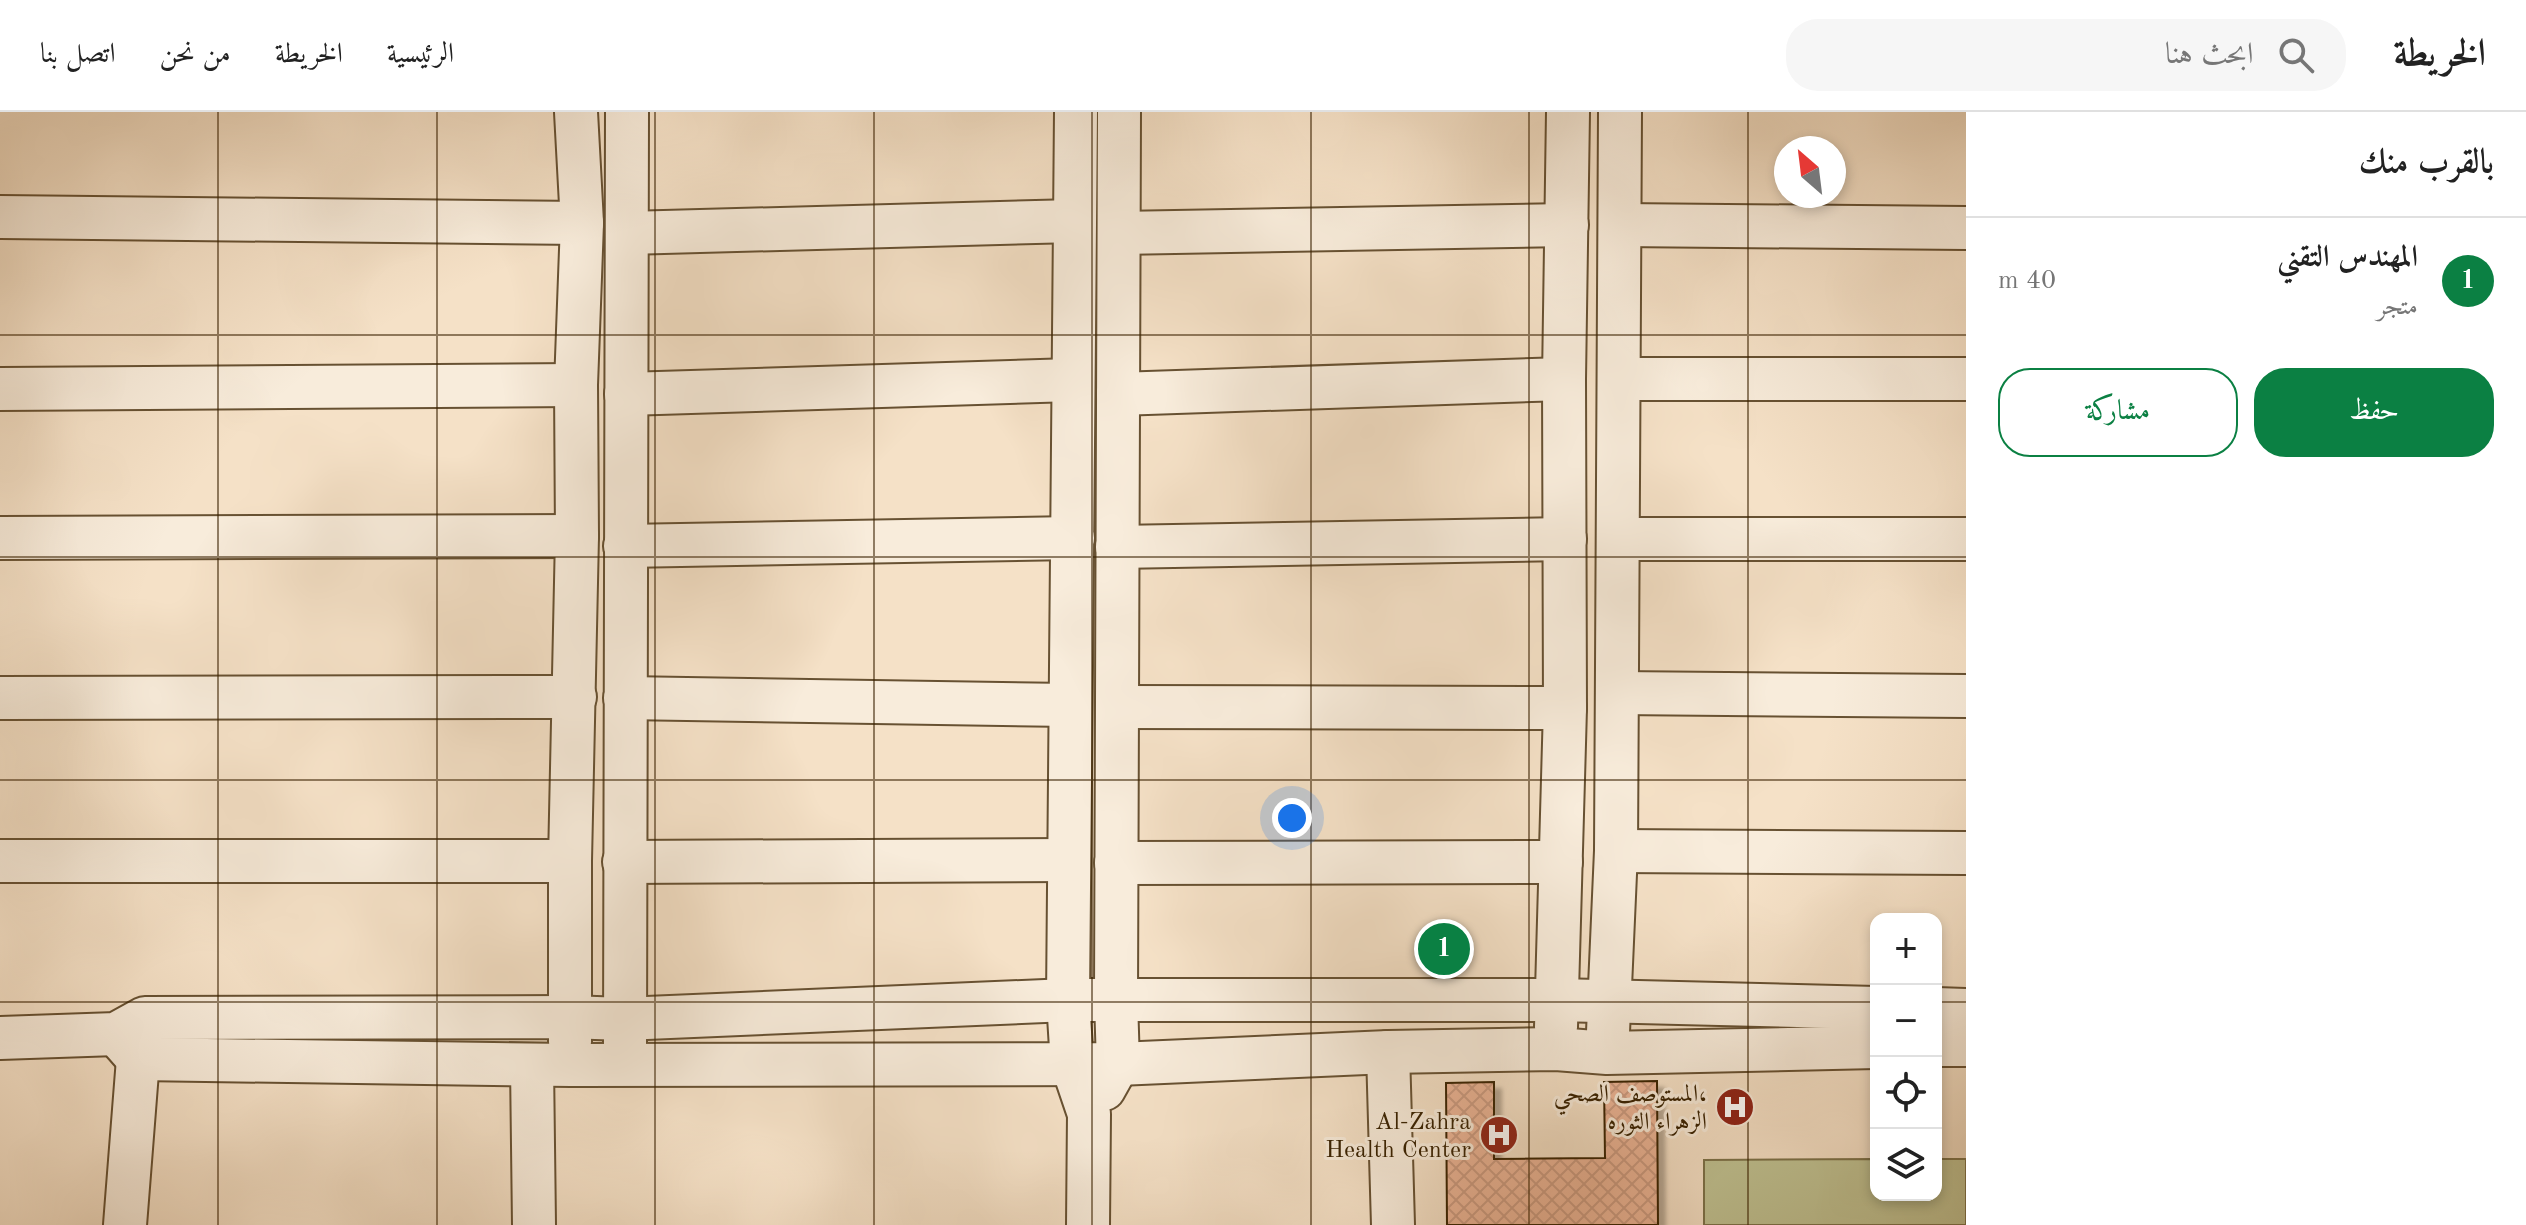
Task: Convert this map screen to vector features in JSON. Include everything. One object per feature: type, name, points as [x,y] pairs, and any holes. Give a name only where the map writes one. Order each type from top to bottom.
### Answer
[{"type":"street","points":[[534,1225],[552,1065],[569,1017],[577,536],[576,385],[582,223],[576,112]]},
{"type":"street","points":[[626,1066],[623,1019],[627,112]]},
{"type":"street","points":[[1076,112],[1068,1000],[1072,1064],[1089,1114],[1088,1225]]},
{"type":"street","points":[[1089,1114],[1118,1064],[1119,112]]},
{"type":"street","points":[[1556,1049],[1565,708],[1564,379],[1568,112]]},
{"type":"street","points":[[1607,1053],[1616,851],[1620,112]]},
{"type":"street","points":[[0,217],[582,223]]},
{"type":"street","points":[[627,233],[1075,221]]},
{"type":"street","points":[[1119,233],[1567,225]]},
{"type":"street","points":[[1620,225],[1966,228]]},
{"type":"street","points":[[1118,394],[1564,379]]},
{"type":"street","points":[[1619,379],[1966,379]]},
{"type":"street","points":[[626,394],[1072,380]]},
{"type":"street","points":[[0,389],[576,385]]},
{"type":"street","points":[[0,538],[577,536]]},
{"type":"street","points":[[625,546],[1073,538]]},
{"type":"street","points":[[1117,547],[1565,539]]},
{"type":"street","points":[[1619,539],[1966,539]]},
{"type":"street","points":[[1617,693],[1966,696]]},
{"type":"street","points":[[0,698],[575,697]]},
{"type":"street","points":[[625,698],[1070,705]]},
{"type":"street","points":[[1117,707],[1565,708]]},
{"type":"street","points":[[1616,851],[1966,853]]},
{"type":"street","points":[[624,862],[1069,860]]},
{"type":"street","points":[[0,861],[570,861]]},
{"type":"street","points":[[1116,863],[1561,862]]},
{"type":"street","points":[[125,1225],[127,1046],[145,1018],[623,1019],[1068,1000],[1557,1000],[1870,1008]]},
{"type":"street","points":[[1942,1009],[1966,1010]]},
{"type":"street","points":[[0,1038],[626,1066],[1118,1064],[1388,1052],[1556,1049],[1607,1053],[1870,1047]]},
{"type":"street","points":[[1942,1045],[1966,1045]]},
{"type":"street","points":[[1388,1052],[1393,1225]]},
{"type":"green space","points":[[1870,1159],[1870,1201],[1942,1201],[1942,1159],[1966,1159],[1966,1225],[1704,1225],[1704,1160]]},
{"type":"building","points":[[1657,1081],[1658,1225],[1447,1225],[1446,1083],[1494,1082],[1494,1159],[1605,1158],[1604,1082]]},
{"type":"place","name":"المهندس التقني","points":[[1444,949]]},
{"type":"place","name":"المستوصف الصحي، الزهراء الثوره","points":[[1735,1107]]},
{"type":"place","name":"Al-Zahra Health Center","points":[[1499,1135]]}]
